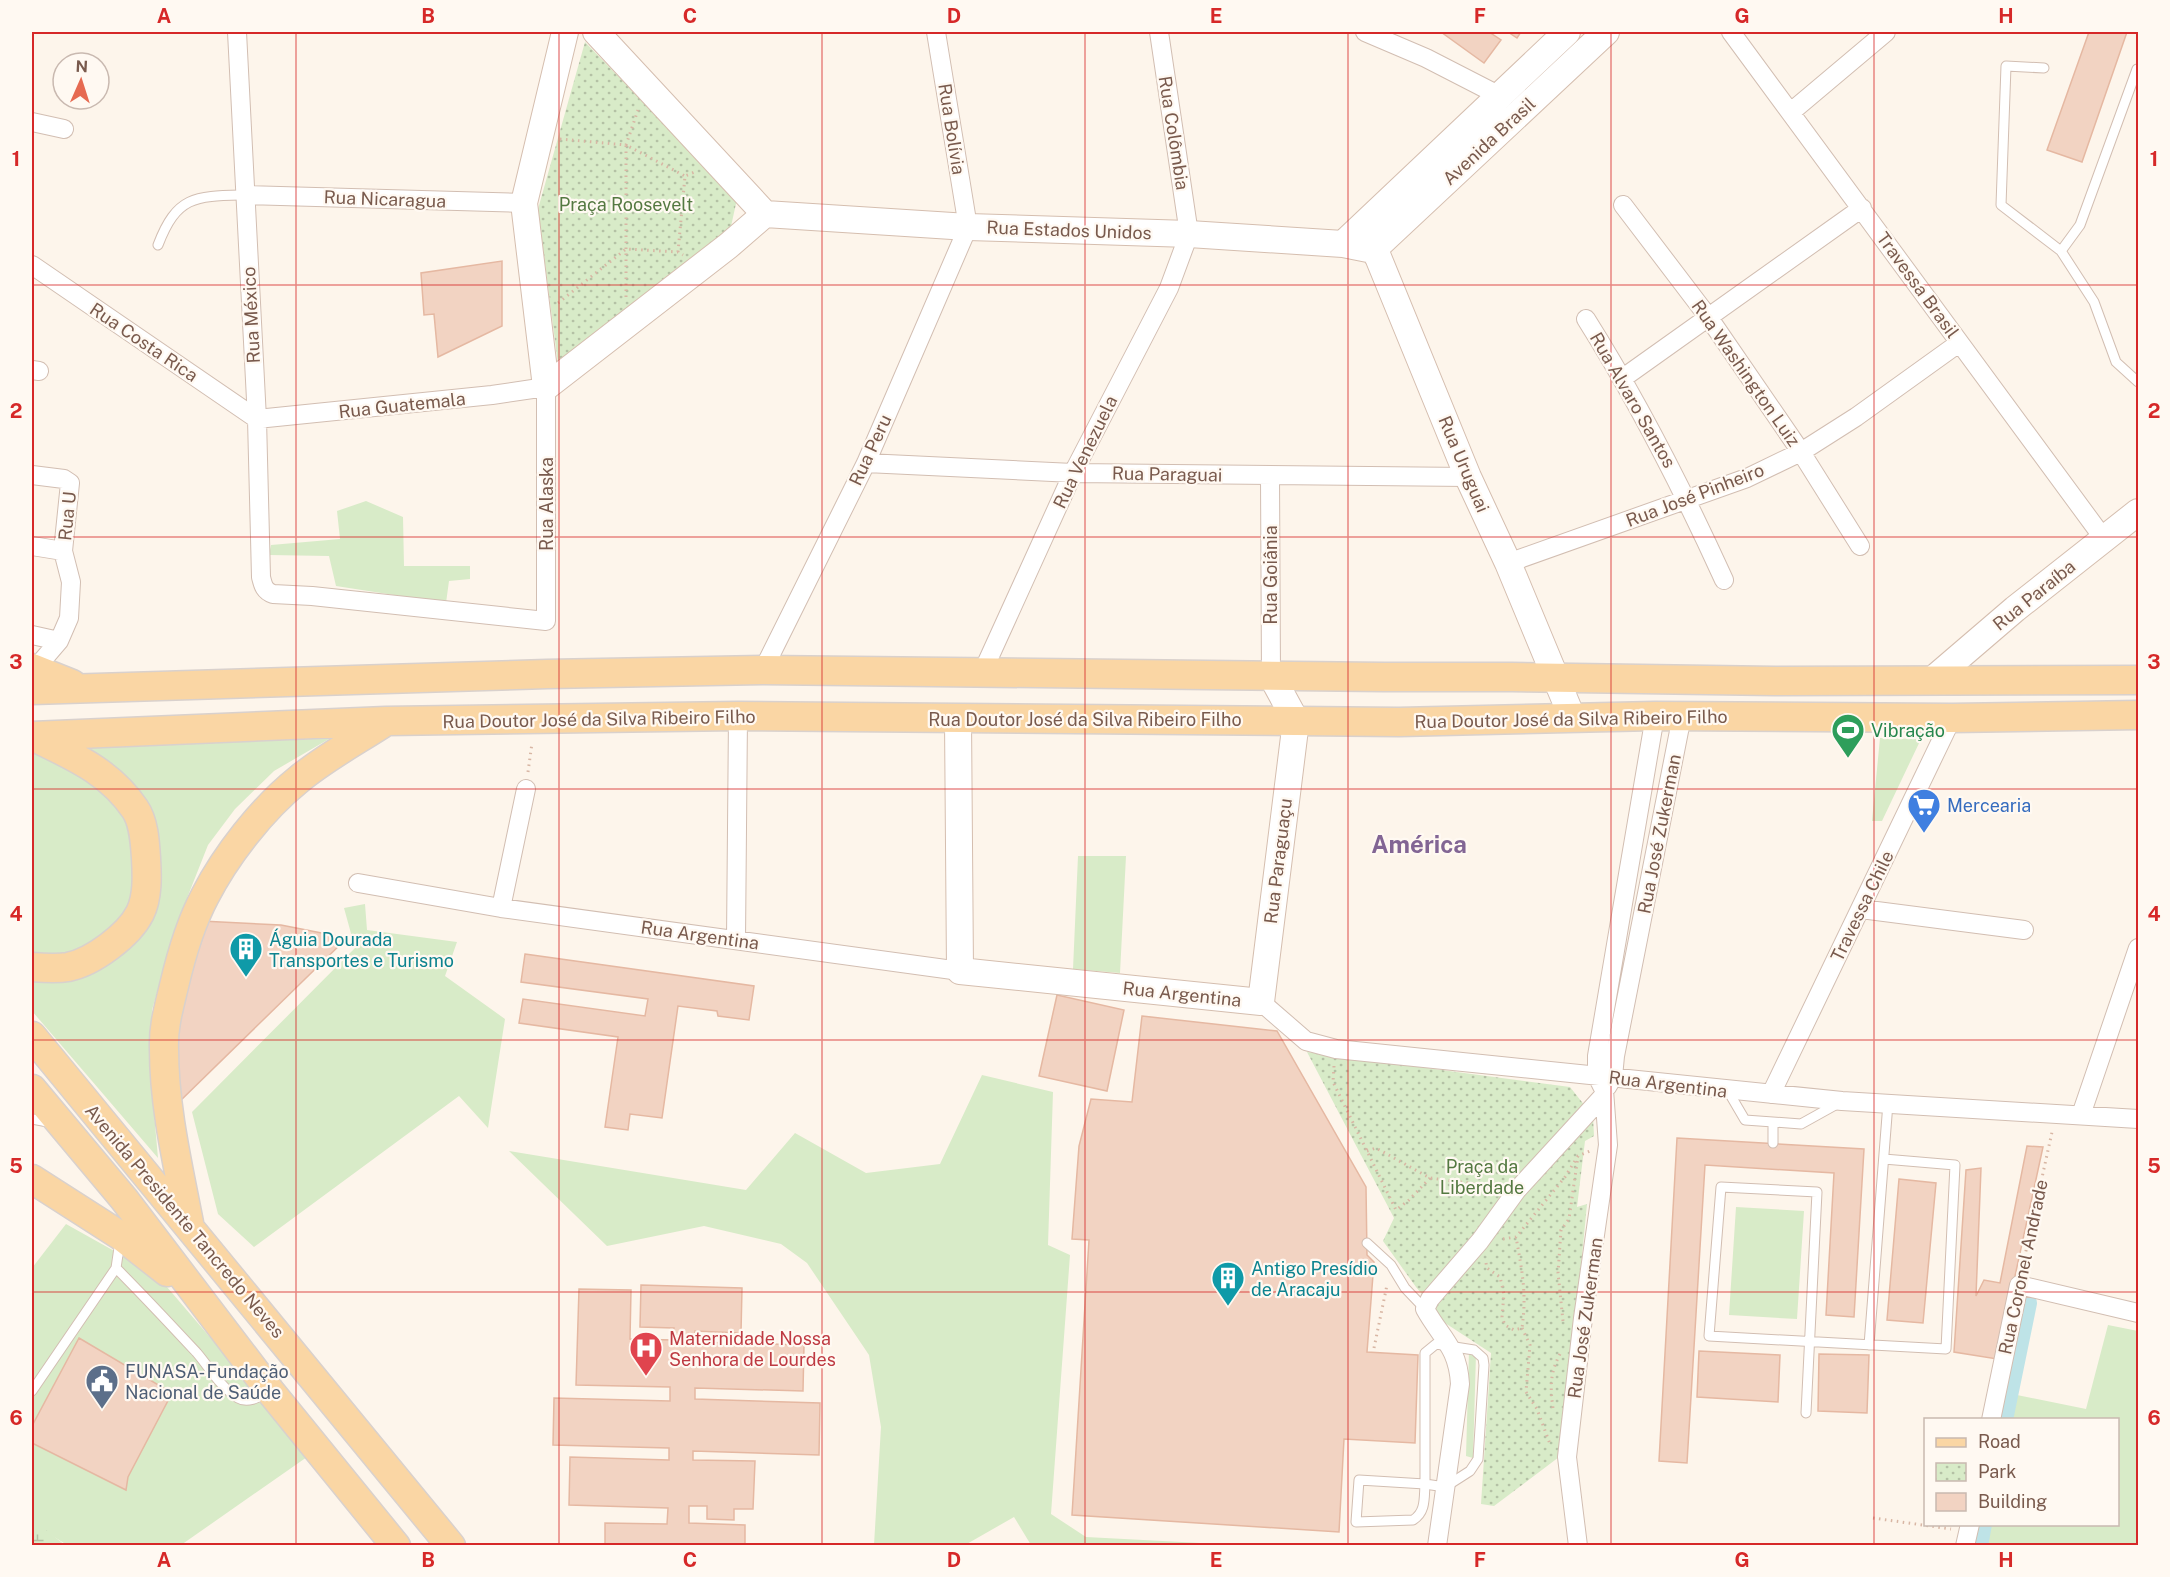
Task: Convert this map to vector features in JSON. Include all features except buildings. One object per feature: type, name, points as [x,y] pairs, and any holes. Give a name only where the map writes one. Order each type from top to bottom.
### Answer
[{"type":"main road","name":"Rua Doutor José da Silva Ribeiro Filho","points":[[33,676],[79,688],[524,674],[763,670],[1931,681],[2139,680]]},
{"type":"main road","name":"Rua Doutor José da Silva Ribeiro Filho","points":[[32,736],[386,721],[738,716],[1399,722],[1668,716],[1952,718],[2139,715]]},
{"type":"main road","points":[[190,1226],[170,1120],[165,1074],[182,951],[204,897],[246,834],[279,797],[299,779],[386,721]]},
{"type":"main road","points":[[32,736],[85,761],[116,785],[137,811],[145,839],[147,871],[141,912],[112,945],[90,958],[69,966],[46,969],[32,967]]},
{"type":"main road","name":"Avenida Presidente Tancredo Neves","points":[[32,1036],[452,1545]]},
{"type":"main road","name":"Avenida Presidente Tancredo Neves","points":[[32,1089],[124,1199],[270,1391],[396,1545]]},
{"type":"main road","points":[[32,1179],[121,1236],[199,1297]]},
{"type":"street","name":"Rua México","points":[[237,32],[257,419],[261,576],[267,592],[273,594]]},
{"type":"street","points":[[546,387],[524,203],[564,32]]},
{"type":"street","points":[[546,387],[705,264],[765,214],[596,32]]},
{"type":"street","name":"Rua Bolívia","points":[[936,32],[968,227]]},
{"type":"street","name":"Rua Colômbia","points":[[1159,32],[1189,234]]},
{"type":"street","points":[[1365,32],[1426,58],[1500,96]]},
{"type":"street","name":"Avenida Brasil","points":[[1343,244],[1567,32]]},
{"type":"street","name":"Avenida Brasil","points":[[1373,250],[1606,32]]},
{"type":"street","name":"Travessa Brasil","points":[[1731,32],[2104,539]]},
{"type":"street","points":[[1791,112],[1886,32]]},
{"type":"street","points":[[32,122],[64,129]]},
{"type":"street","name":"Rua Nicaragua","points":[[245,195],[524,203]]},
{"type":"street","name":"Rua Washington Luiz","points":[[1623,205],[1709,318],[1801,452],[1860,546]]},
{"type":"street","points":[[1623,378],[1862,208]]},
{"type":"street","name":"Rua Estados Unidos","points":[[765,214],[968,227],[1189,234],[1343,244],[1373,250]]},
{"type":"street","name":"Rua Peru","points":[[763,670],[866,463],[968,227]]},
{"type":"street","name":"Rua Venezuela","points":[[983,671],[1073,473],[1169,288],[1189,234]]},
{"type":"street","name":"Rua Uruguai","points":[[1373,250],[1378,257],[1468,477],[1508,563],[1572,717]]},
{"type":"street","name":"Rua Costa Rica","points":[[32,265],[257,419]]},
{"type":"street","name":"Rua Alvaro Santos","points":[[1586,319],[1623,378],[1687,499],[1724,580]]},
{"type":"street","name":"Rua José Pinheiro","points":[[1508,563],[1747,478],[1801,452],[1856,417],[1959,343]]},
{"type":"street","name":"Rua Guatemala","points":[[257,419],[546,387]]},
{"type":"street","name":"Rua Alaska","points":[[273,594],[312,596],[546,621],[546,387]]},
{"type":"street","name":"Rua Paraguai","points":[[866,463],[1073,473],[1468,477]]},
{"type":"street","name":"Rua U","points":[[32,475],[70,482],[63,551],[71,582],[69,618],[59,641],[33,676]]},
{"type":"street","name":"Rua Goiânia","points":[[1270,476],[1271,675]]},
{"type":"street","name":"Rua Paraíba","points":[[1931,681],[2015,609],[2139,512]]},
{"type":"street","name":"Rua U","points":[[32,546],[63,551]]},
{"type":"street","points":[[32,635],[59,641]]},
{"type":"street","points":[[1271,675],[1296,720]]},
{"type":"street","points":[[735,940],[738,716]]},
{"type":"street","name":"Rua José Zukerman","points":[[1578,1545],[1567,1457],[1583,1318],[1608,1144],[1605,1084],[1597,1056],[1668,716]]},
{"type":"street","name":"Rua José Zukerman","points":[[1605,1084],[1615,1056],[1668,716]]},
{"type":"street","name":"Travessa Chile","points":[[1771,1094],[1952,718]]},
{"type":"street","points":[[958,719],[960,971]]},
{"type":"street","name":"Rua Paraguaçu","points":[[1261,1002],[1296,720]]},
{"type":"street","points":[[501,908],[526,789]]},
{"type":"street","name":"Rua Argentina","points":[[358,883],[501,908],[960,971],[1261,1002],[1306,1041],[1336,1049],[1605,1084],[2139,1119]]},
{"type":"street","points":[[1861,909],[2024,930]]},
{"type":"street","points":[[2081,1114],[2139,948]]},
{"type":"street","points":[[1437,1545],[1460,1384],[1459,1370],[1451,1346],[1425,1309],[1430,1299],[1480,1241],[1517,1190],[1605,1084]]},
{"type":"street","points":[[2019,1285],[2139,1313]]},
{"type":"street","name":"Rua Coronel Andrade","points":[[1991,1418],[2019,1285]]},
{"type":"lane","points":[[2044,68],[2006,66],[2001,205],[2061,250],[2094,302],[2116,362],[2139,382]]},
{"type":"lane","points":[[2061,250],[2080,225],[2137,69]]},
{"type":"lane","points":[[158,245],[166,223],[184,204],[204,197],[245,195]]},
{"type":"lane","points":[[1728,1091],[1745,1120],[1801,1124],[1842,1101]]},
{"type":"lane","points":[[1869,1345],[1888,1103]]},
{"type":"lane","points":[[32,1119],[61,1125]]},
{"type":"lane","points":[[1773,1122],[1773,1143]]},
{"type":"lane","points":[[1806,1413],[1810,1341],[1817,1192],[1721,1187],[1709,1336],[1810,1341],[1946,1349],[1955,1165],[1884,1159]]},
{"type":"lane","points":[[32,1391],[116,1268],[121,1236]]},
{"type":"lane","points":[[1367,1243],[1391,1265],[1405,1288],[1425,1309]]},
{"type":"lane","points":[[116,1268],[191,1347],[226,1388],[238,1398],[250,1400],[270,1391]]},
{"type":"lane","points":[[1451,1346],[1436,1344],[1425,1353],[1425,1484],[1423,1509],[1420,1516],[1413,1520],[1356,1522],[1359,1480],[1425,1484],[1446,1487],[1470,1471],[1478,1459],[1483,1358],[1479,1353],[1451,1346]]},
{"type":"path","points":[[626,326],[626,145],[646,85]]},
{"type":"path","points":[[540,137],[626,145],[685,176],[719,163]]},
{"type":"path","points":[[678,252],[685,176]]},
{"type":"path","points":[[538,319],[626,249],[678,252],[705,264]]},
{"type":"path","points":[[526,789],[536,720]]},
{"type":"path","points":[[1336,1049],[1333,1082],[1396,1210],[1430,1178]]},
{"type":"path","name":"Rua Coronel Andrade","points":[[2019,1285],[2056,1115]]},
{"type":"path","points":[[1521,1230],[1565,1177],[1578,1156],[1608,1144]]},
{"type":"path","points":[[1366,1151],[1376,1148],[1430,1178],[1517,1190]]},
{"type":"path","points":[[1562,1330],[1557,1273],[1561,1230],[1569,1219],[1578,1156]]},
{"type":"path","points":[[1516,1237],[1526,1303],[1522,1328],[1530,1345],[1526,1392],[1537,1409],[1550,1443]]},
{"type":"path","points":[[1485,1257],[1487,1268],[1500,1277],[1504,1294],[1502,1317],[1505,1325],[1514,1330],[1522,1328]]},
{"type":"path","points":[[1374,1348],[1391,1265]]},
{"type":"path","points":[[1554,1409],[1550,1391],[1552,1370],[1561,1352]]},
{"type":"path","points":[[1873,1518],[1968,1534]]},
{"type":"green space","name":"Praça Roosevelt","points":[[585,42],[737,199],[730,231],[558,364],[538,209]]},
{"type":"green space","points":[[366,501],[403,517],[404,566],[470,566],[470,579],[449,581],[446,603],[336,586],[329,556],[269,555],[271,545],[340,539],[337,511]]},
{"type":"green space","points":[[341,732],[274,771],[235,809],[208,845],[176,926],[152,1010],[150,1068],[158,1158],[32,1011],[32,974],[145,916],[121,774],[98,754],[65,737]]},
{"type":"green space","points":[[1880,738],[1921,739],[1882,821],[1872,821]]},
{"type":"green space","points":[[32,751],[76,766],[131,814],[138,899],[117,931],[84,952],[32,957]]},
{"type":"green space","points":[[1078,856],[1126,856],[1120,973],[1073,969]]},
{"type":"green space","points":[[365,904],[367,930],[457,942],[445,976],[505,1019],[488,1128],[459,1096],[254,1247],[218,1214],[192,1112],[355,948],[344,908]]},
{"type":"green space","name":"Praça da Liberdade","points":[[1307,1052],[1570,1087],[1593,1116],[1594,1136],[1585,1141],[1577,1207],[1587,1204],[1563,1454],[1494,1506],[1481,1504],[1491,1353],[1442,1321],[1383,1241],[1394,1218]]},
{"type":"green space","points":[[982,1075],[1053,1092],[1048,1245],[1070,1255],[1051,1514],[1086,1537],[1239,1545],[1031,1545],[1014,1517],[965,1545],[874,1545],[881,1427],[869,1355],[807,1263],[781,1244],[704,1226],[607,1246],[509,1151],[746,1190],[795,1133],[866,1173],[940,1164]]},
{"type":"green space","points":[[1736,1207],[1804,1211],[1797,1319],[1729,1315]]},
{"type":"green space","points":[[66,1224],[150,1271],[167,1287],[250,1384],[307,1457],[181,1545],[67,1545],[32,1523],[32,1443],[126,1489],[128,1477],[171,1393],[79,1338],[32,1426],[32,1268]]},
{"type":"green space","points":[[2108,1325],[2138,1331],[2138,1545],[2001,1546],[1985,1542],[1989,1526],[2119,1526],[2119,1418],[2012,1418],[2017,1395],[2086,1409]]},
{"type":"green space","points":[[1469,1351],[1476,1354],[1473,1458],[1466,1456]]},
{"type":"green space","points":[[32,1519],[65,1545],[32,1545]]},
{"type":"waterway","points":[[2003,1418],[2027,1303]]},
{"type":"waterway","points":[[1978,1546],[1982,1526]]},
{"type":"place","name":"Vibração","points":[[1848,759]]},
{"type":"place","name":"Mercearia","points":[[1924,834]]},
{"type":"place","name":"Águia Dourada Transportes e Turismo","points":[[246,978]]},
{"type":"place","name":"Antigo Presídio de Aracaju","points":[[1228,1307]]},
{"type":"place","name":"Maternidade Nossa Senhora de Lourdes","points":[[646,1377]]},
{"type":"place","name":"FUNASA- Fundação Nacional de Saúde","points":[[102,1410]]},
{"type":"district","name":"América","points":[[1419,844]]}]
